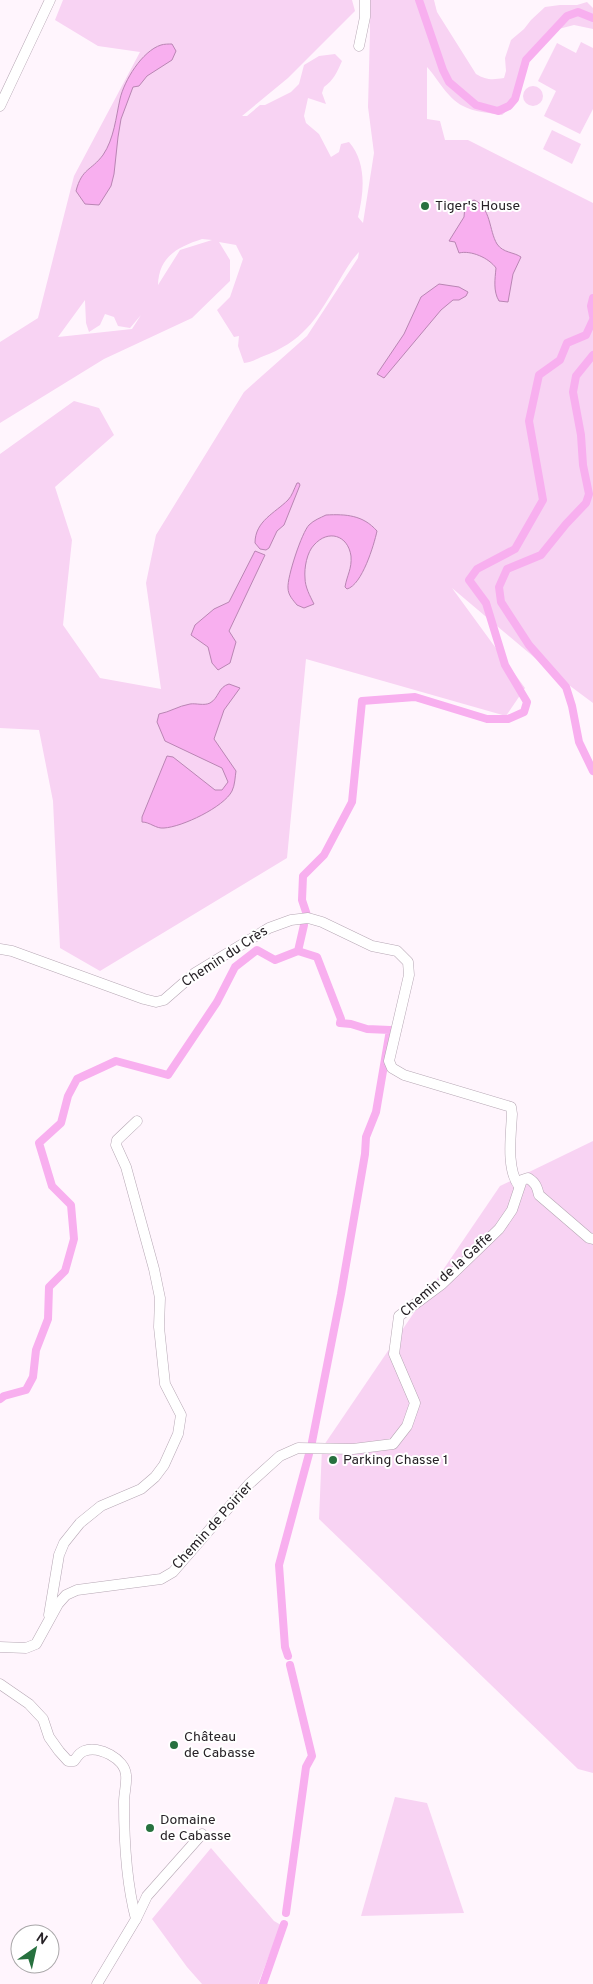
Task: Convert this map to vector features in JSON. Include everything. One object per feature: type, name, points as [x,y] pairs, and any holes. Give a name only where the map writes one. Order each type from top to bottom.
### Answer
[{"type":"street","points":[[0,106],[50,0]]},
{"type":"street","points":[[359,46],[365,17],[365,0]]},
{"type":"street","name":"Chemin du Crès","points":[[0,949],[12,951],[156,1002],[164,1000],[195,973],[269,928],[291,920],[308,918],[322,922],[372,946],[397,951],[408,962],[409,974],[389,1061],[392,1068],[404,1074],[511,1108],[511,1155],[515,1181],[519,1186]]},
{"type":"street","points":[[48,1621],[59,1555],[64,1543],[80,1522],[101,1506],[141,1489],[155,1476],[164,1465],[178,1434],[181,1415],[165,1384],[159,1327],[160,1298],[154,1269],[126,1167],[116,1145],[117,1140],[136,1121]]},
{"type":"street","points":[[519,1186],[522,1180],[528,1178],[534,1181],[539,1195],[589,1238],[593,1239]]},
{"type":"street","name":"Chemin de la Gaffe","points":[[298,1448],[353,1449],[393,1444],[407,1426],[415,1403],[394,1354],[399,1316],[442,1284],[499,1229],[512,1210],[519,1186]]},
{"type":"street","name":"Chemin de Poirier","points":[[0,1647],[26,1648],[36,1644],[58,1604],[66,1595],[77,1590],[161,1579],[173,1572],[249,1484],[280,1456],[298,1448]]},
{"type":"street","points":[[0,1684],[17,1695],[43,1719],[49,1737],[58,1751],[68,1761],[74,1761],[85,1750],[96,1750],[109,1754],[119,1761],[124,1768],[126,1775],[124,1800],[129,1892],[136,1919]]},
{"type":"street","points":[[97,1984],[136,1919],[147,1896],[202,1834]]},
{"type":"shaded area","points":[[63,0],[352,0],[355,11],[288,78],[242,116],[247,116],[260,105],[265,105],[291,92],[299,84],[304,65],[319,56],[335,54],[342,61],[333,79],[324,87],[322,93],[326,104],[308,98],[304,116],[306,123],[319,134],[331,157],[339,152],[341,144],[349,142],[355,150],[361,168],[363,188],[358,217],[363,223],[374,153],[368,107],[369,0],[434,0],[437,12],[476,74],[493,79],[504,78],[506,71],[505,58],[511,40],[545,7],[577,5],[587,2],[593,8],[593,29],[574,25],[547,32],[525,59],[516,103],[502,115],[472,110],[457,103],[427,67],[427,119],[440,121],[445,140],[468,140],[593,203],[593,703],[554,674],[452,588],[525,688],[506,716],[306,659],[287,858],[100,971],[60,948],[53,801],[39,730],[0,728],[0,454],[74,401],[99,408],[114,435],[55,487],[72,540],[63,625],[100,678],[161,689],[146,583],[156,535],[244,392],[307,336],[358,258],[359,252],[353,258],[325,304],[303,333],[282,348],[244,363],[238,346],[239,336],[234,337],[217,310],[230,297],[243,259],[236,245],[219,242],[230,260],[230,281],[192,318],[104,359],[0,423],[0,342],[38,318],[74,176],[140,52],[98,46],[55,20]],"holes":[[[202,239],[212,240],[180,250],[158,285],[162,267],[171,254],[185,245]],[[85,300],[86,323],[89,332],[100,325],[105,314],[114,317],[118,326],[130,328],[141,315],[132,329],[58,337]]]},
{"type":"shaded area","points":[[581,42],[593,48],[593,109],[580,134],[544,116],[556,91],[538,81],[557,43],[576,53]]},
{"type":"shaded area","points":[[172,44],[176,51],[172,60],[147,76],[139,86],[133,87],[121,119],[111,186],[99,205],[85,204],[76,191],[78,184],[84,174],[99,160],[107,149],[125,84],[135,67],[147,53],[162,45]]},
{"type":"shaded area","points":[[533,86],[540,89],[543,96],[540,103],[533,106],[526,103],[523,96],[526,89]]},
{"type":"shaded area","points":[[552,130],[581,144],[572,164],[543,149]]},
{"type":"shaded area","points":[[474,200],[484,208],[494,239],[499,247],[521,257],[513,274],[508,302],[499,301],[497,297],[495,285],[496,268],[493,264],[474,254],[459,253],[455,242],[449,241],[464,217],[465,205]]},
{"type":"shaded area","points":[[439,284],[459,287],[468,292],[466,296],[459,300],[453,300],[441,310],[384,378],[377,374],[404,334],[421,297]]},
{"type":"shaded area","points":[[297,483],[300,485],[284,525],[277,531],[269,548],[266,550],[260,549],[255,543],[258,529],[289,498]]},
{"type":"shaded area","points":[[326,515],[354,517],[366,522],[377,531],[362,573],[358,580],[347,589],[345,587],[351,556],[346,543],[342,539],[331,536],[319,540],[314,545],[308,556],[305,581],[314,604],[304,608],[297,605],[289,593],[288,582],[292,565],[306,529],[313,522]]},
{"type":"shaded area","points":[[255,551],[265,555],[229,631],[236,642],[230,663],[218,670],[212,663],[208,647],[191,635],[195,625],[214,609],[229,602]]},
{"type":"shaded area","points":[[229,684],[240,688],[224,710],[214,739],[236,771],[232,791],[228,797],[212,809],[181,824],[161,828],[142,822],[142,817],[167,756],[173,757],[215,790],[222,790],[228,782],[222,768],[165,741],[157,722],[159,714],[186,705],[210,703],[225,685]]},
{"type":"shaded area","points":[[593,1141],[593,1773],[578,1769],[319,1519],[322,1448],[500,1186]]},
{"type":"shaded area","points":[[395,1797],[427,1803],[464,1913],[361,1916]]},
{"type":"shaded area","points":[[211,1848],[274,1921],[281,1925],[258,1984],[202,1984],[187,1967],[152,1919]]},
{"type":"waterway","points":[[419,0],[443,70],[449,82],[476,105],[498,111],[509,106],[515,99],[526,60],[567,16],[578,12],[593,18]]},
{"type":"waterway","points":[[593,298],[591,306],[593,316]]},
{"type":"waterway","points":[[307,915],[302,900],[303,876],[324,855],[352,802],[362,701],[415,697],[487,719],[508,719],[524,712],[527,702],[505,665],[486,603],[469,580],[477,569],[515,549],[543,500],[529,421],[539,375],[560,360],[567,343],[586,335],[593,320]]},
{"type":"waterway","points":[[593,355],[576,376],[573,392],[589,494],[586,503],[541,555],[507,569],[499,587],[501,602],[529,645],[566,687],[579,742],[593,771]]},
{"type":"waterway","points":[[0,1399],[4,1396],[26,1390],[33,1377],[36,1350],[48,1319],[49,1287],[65,1271],[74,1239],[71,1205],[52,1186],[39,1143],[61,1123],[68,1096],[77,1079],[116,1061],[168,1075],[217,1002],[235,967],[257,950],[275,960],[298,951],[304,925]]},
{"type":"waterway","points":[[298,951],[317,957],[341,1019],[340,1023],[367,1029],[390,1030],[376,1112],[366,1137],[365,1154],[341,1294],[312,1442]]},
{"type":"waterway","points":[[288,1656],[285,1647],[279,1565],[309,1454]]},
{"type":"waterway","points":[[286,1913],[306,1767],[312,1756],[290,1665]]},
{"type":"waterway","points":[[263,1984],[284,1924]]},
{"type":"place","name":"Tiger's House","points":[[425,206]]},
{"type":"place","name":"Parking Chasse 1","points":[[333,1460]]},
{"type":"place","name":"Château de Cabasse","points":[[174,1745]]},
{"type":"place","name":"Domaine de Cabasse","points":[[150,1828]]}]
